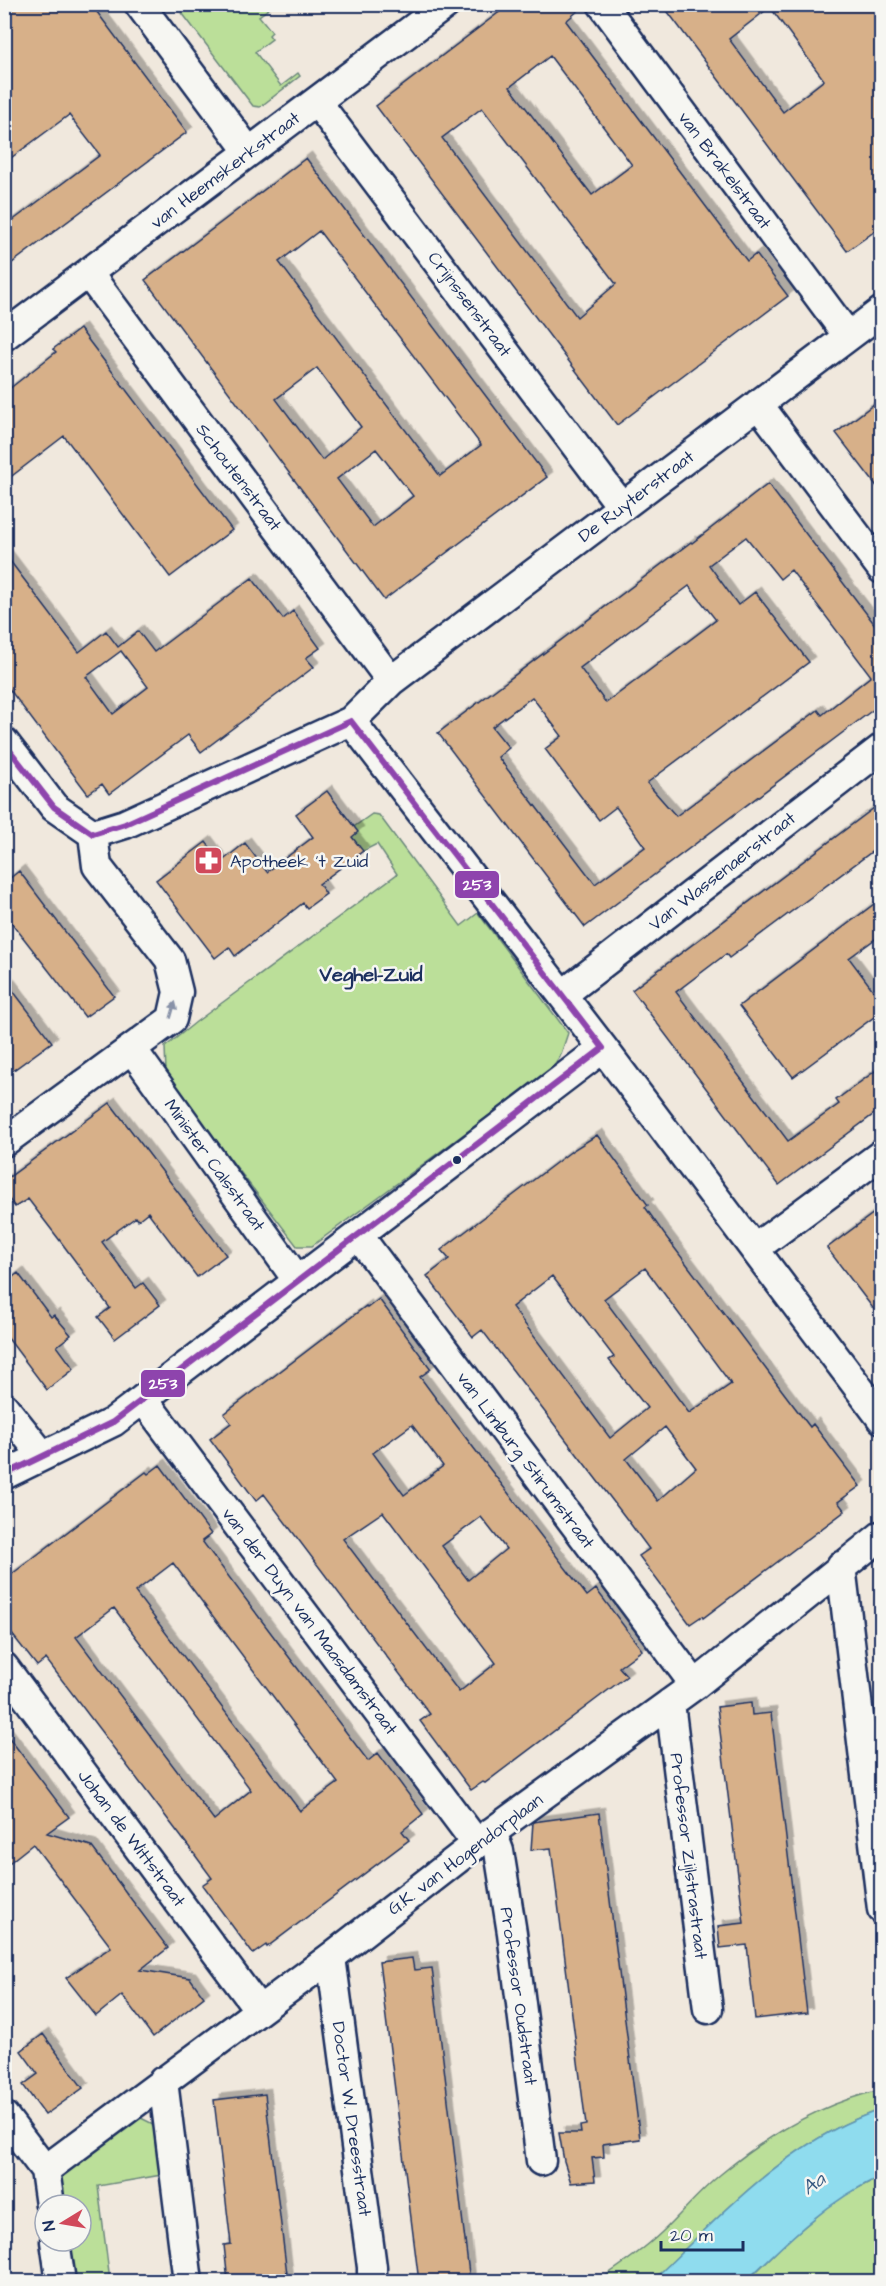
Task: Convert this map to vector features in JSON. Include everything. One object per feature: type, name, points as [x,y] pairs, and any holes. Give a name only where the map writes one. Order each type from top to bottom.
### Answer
[{"type":"street","points":[[139,4],[249,152]]},
{"type":"street","name":"van Heemskerkstraat","points":[[4,336],[446,4]]},
{"type":"street","name":"van Brakelstraat","points":[[602,4],[849,336]]},
{"type":"street","name":"Crijnssenstraat","points":[[317,102],[622,507]]},
{"type":"street","name":"Schoutenstraat","points":[[88,273],[391,681]]},
{"type":"street","name":"De Ruyterstraat","points":[[351,721],[391,681],[882,311]]},
{"type":"street","points":[[758,405],[882,569]]},
{"type":"street","points":[[93,834],[125,824],[351,721],[603,1048],[882,1419]]},
{"type":"street","points":[[4,742],[54,807],[93,834],[97,866],[170,960],[178,992],[172,1019],[4,1142]]},
{"type":"street","name":"Van Wassenaerstraat","points":[[562,995],[882,748]]},
{"type":"street","points":[[4,1475],[113,1422],[603,1048]]},
{"type":"street","name":"Minister Calsstraat","points":[[132,1049],[298,1281]]},
{"type":"street","points":[[754,1249],[882,1154]]},
{"type":"street","name":"van Limburg Stirumstraat","points":[[358,1235],[695,1685]]},
{"type":"street","name":"van der Duyn van Maasdamstraat","points":[[143,1399],[485,1838]]},
{"type":"street","points":[[4,1407],[43,1456]]},
{"type":"street","name":"G.K. van Hogendorplaan","points":[[45,2170],[331,1957],[485,1838],[695,1685],[882,1534]]},
{"type":"street","points":[[842,1566],[882,1909]]},
{"type":"street","name":"Johan de Wittstraat","points":[[4,1666],[259,2010]]},
{"type":"street","name":"Professor Zijlstrastraat","points":[[670,1703],[708,2009]]},
{"type":"street","name":"Professor Oudstraat","points":[[485,1838],[499,1851],[512,1933],[541,2161]]},
{"type":"street","name":"Doctor W. Dreesstraat","points":[[331,1957],[372,2267],[372,2282]]},
{"type":"street","points":[[163,2082],[188,2282]]},
{"type":"street","points":[[4,2116],[45,2170],[48,2193]]},
{"type":"street","points":[[57,2253],[61,2282]]},
{"type":"green space","points":[[176,5],[274,5],[259,16],[272,32],[269,35],[272,39],[255,52],[281,86],[298,73],[300,76],[260,107],[253,106]]},
{"type":"green space","points":[[372,814],[379,815],[461,926],[478,913],[568,1033],[560,1057],[552,1069],[312,1246],[297,1246],[179,1092],[166,1072],[165,1047],[397,874],[377,844],[355,855],[341,836]]},
{"type":"green space","points":[[881,2090],[881,2109],[839,2127],[812,2142],[763,2177],[652,2281],[596,2282],[646,2246],[713,2181],[757,2146],[816,2112]]},
{"type":"green space","points":[[135,2115],[159,2127],[161,2175],[98,2186],[110,2281],[64,2281],[60,2253],[93,2253],[93,2193],[54,2193],[53,2174]]},
{"type":"green space","points":[[881,2176],[881,2281],[746,2282],[787,2241],[839,2198]]},
{"type":"water","name":"Aa","points":[[881,2109],[881,2176],[843,2197],[809,2222],[746,2281],[652,2281],[763,2177],[812,2142],[839,2127]]},
{"type":"building","points":[[19,4],[91,4],[187,132],[4,269],[4,227],[100,155],[69,115],[4,163],[4,16]]},
{"type":"building","points":[[510,4],[586,4],[566,21],[747,261],[756,254],[788,296],[617,425],[376,106]],"holes":[[[550,56],[632,165],[592,195],[510,87]],[[482,108],[616,284],[577,317],[442,138]]]},
{"type":"building","points":[[662,4],[882,4],[882,226],[847,251]],"holes":[[[770,7],[824,80],[783,112],[729,39]]]},
{"type":"building","points":[[306,158],[547,477],[384,600],[145,280]],"holes":[[[319,231],[481,445],[440,476],[279,262]],[[317,368],[361,427],[322,460],[276,399]],[[376,449],[413,496],[373,527],[337,479]]]},
{"type":"building","points":[[80,329],[232,530],[170,577],[64,436],[4,482],[4,393],[56,352],[53,349]]},
{"type":"building","points":[[882,398],[882,493],[836,433]]},
{"type":"building","points":[[768,484],[882,634],[882,703],[585,927],[438,733]],"holes":[[[746,537],[780,579],[791,570],[871,676],[822,715],[818,710],[676,816],[647,783],[809,662],[755,592],[738,605],[709,565]],[[689,586],[716,620],[606,703],[580,668]],[[532,697],[562,736],[545,749],[599,820],[616,807],[645,847],[595,884],[498,757],[509,748],[492,727]]]},
{"type":"building","points":[[4,553],[79,652],[106,631],[118,647],[138,631],[154,652],[252,578],[283,619],[293,611],[320,648],[306,658],[314,667],[201,752],[188,735],[109,794],[102,784],[88,794],[4,682]],"holes":[[[121,651],[148,687],[113,714],[86,677]]]},
{"type":"building","points":[[327,791],[358,832],[352,837],[363,851],[319,884],[326,894],[307,908],[303,903],[235,956],[229,947],[215,958],[156,880],[206,842],[221,862],[245,843],[267,872],[313,837],[296,814]]},
{"type":"building","points":[[882,802],[882,844],[729,958],[726,954],[676,992],[788,1141],[839,1104],[836,1100],[882,1066],[882,1108],[779,1185],[632,990]]},
{"type":"building","points":[[19,871],[114,996],[85,1017],[4,913],[4,883]]},
{"type":"building","points":[[882,898],[882,934],[849,958],[882,1002],[882,1011],[793,1077],[739,1006]]},
{"type":"building","points":[[4,979],[52,1042],[4,1077]]},
{"type":"building","points":[[110,1103],[226,1255],[197,1277],[148,1212],[138,1220],[136,1217],[102,1242],[136,1288],[143,1283],[160,1305],[115,1339],[98,1317],[110,1308],[61,1242],[28,1199],[15,1207],[4,1193],[4,1181]]},
{"type":"building","points":[[597,1135],[648,1205],[645,1207],[664,1234],[810,1427],[813,1424],[860,1486],[838,1502],[845,1511],[703,1618],[702,1616],[690,1624],[639,1556],[649,1549],[629,1522],[482,1330],[473,1337],[427,1276],[449,1259],[441,1250],[573,1150]],"holes":[[[645,1268],[731,1384],[689,1413],[604,1299]],[[552,1276],[614,1357],[609,1360],[647,1408],[610,1438],[512,1307]],[[665,1427],[696,1468],[658,1501],[626,1459]]]},
{"type":"building","points":[[882,1207],[882,1320],[827,1248]]},
{"type":"building","points":[[18,1273],[51,1317],[54,1315],[71,1335],[57,1346],[74,1369],[47,1390],[4,1333],[4,1284]]},
{"type":"building","points":[[379,1299],[431,1369],[420,1377],[440,1404],[587,1596],[596,1589],[642,1650],[619,1667],[627,1676],[485,1783],[471,1790],[420,1721],[430,1714],[264,1494],[256,1501],[210,1439],[231,1423],[224,1414],[366,1306],[367,1308]],"holes":[[[412,1425],[443,1466],[404,1495],[373,1453]],[[383,1512],[496,1663],[459,1692],[343,1539]],[[481,1517],[506,1549],[468,1580],[442,1546]]]},
{"type":"building","points":[[160,1465],[211,1534],[202,1541],[292,1661],[368,1761],[378,1753],[423,1814],[402,1831],[409,1840],[267,1947],[266,1945],[253,1954],[202,1885],[212,1878],[192,1851],[46,1659],[37,1666],[4,1624],[4,1580],[146,1472],[148,1474]],"holes":[[[173,1563],[338,1783],[300,1811],[135,1592]],[[114,1608],[251,1790],[214,1820],[76,1637]]]},
{"type":"building","points":[[751,1703],[752,1715],[771,1713],[807,2013],[755,2019],[747,1945],[720,1948],[718,1926],[744,1923],[717,1707]]},
{"type":"building","points":[[4,1731],[69,1817],[47,1833],[91,1846],[168,1948],[140,1970],[190,1978],[204,1997],[153,2037],[122,1995],[96,2016],[66,1978],[111,1947],[33,1844],[4,1867]]},
{"type":"building","points":[[599,1813],[640,2139],[603,2144],[604,2157],[592,2158],[595,2181],[571,2183],[559,2133],[581,2133],[580,2126],[586,2125],[551,1848],[531,1850],[533,1822]]},
{"type":"building","points":[[412,1958],[414,1970],[432,1968],[470,2282],[419,2282],[379,1962]]},
{"type":"building","points":[[43,2034],[83,2088],[45,2115],[23,2085],[38,2074],[21,2051]]},
{"type":"building","points":[[265,2094],[288,2282],[228,2282],[224,2245],[231,2244],[214,2100]]},
{"type":"transit line","name":"253","points":[[351,721],[603,1048]]},
{"type":"transit line","name":"253","points":[[93,834],[125,824],[351,721]]},
{"type":"transit line","name":"253","points":[[4,743],[54,807],[93,834]]},
{"type":"transit line","name":"253","points":[[4,1475],[113,1422],[603,1048]]},
{"type":"place","name":"Apotheek 't Zuid","points":[[209,861]]},
{"type":"district","name":"Veghel-Zuid","points":[[371,974]]}]
